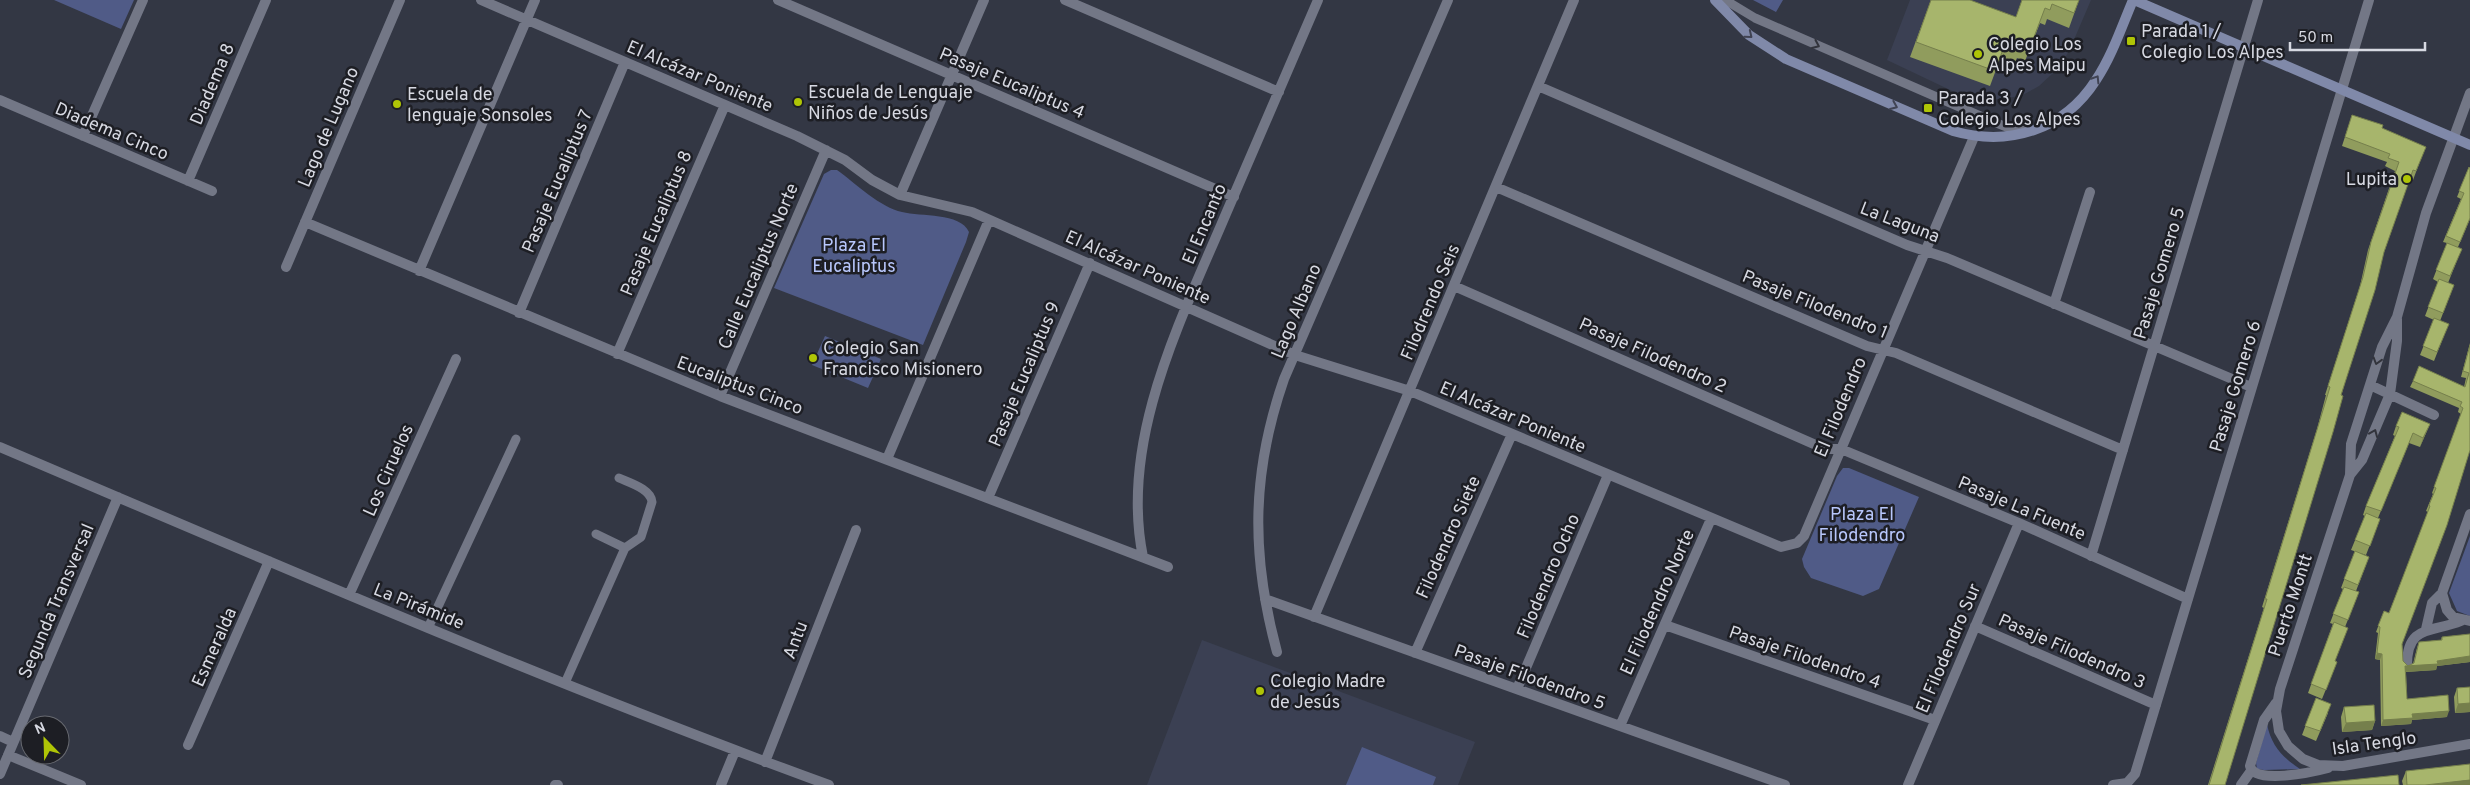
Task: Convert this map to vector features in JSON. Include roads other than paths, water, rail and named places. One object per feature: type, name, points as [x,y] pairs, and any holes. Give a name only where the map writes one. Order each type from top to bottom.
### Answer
[{"type":"street","points":[[83,136],[144,0]]},
{"type":"street","name":"Diadema 8","points":[[188,181],[266,0]]},
{"type":"street","name":"Lago de Lugano","points":[[286,267],[400,0]]},
{"type":"street","name":"El Alcázar Poniente","points":[[481,0],[826,150],[900,195],[972,212],[1295,355],[1410,391],[1773,546],[1790,546]]},
{"type":"street","points":[[419,270],[535,0]]},
{"type":"street","name":"Pasaje Eucaliptus 4","points":[[778,0],[1234,197]]},
{"type":"street","points":[[900,195],[984,0]]},
{"type":"street","points":[[1065,0],[1279,92]]},
{"type":"street","name":"El Encanto","points":[[1143,557],[1140,543],[1139,493],[1142,454],[1160,380],[1186,306],[1318,0]]},
{"type":"street","name":"Lago Albano","points":[[1277,652],[1260,574],[1257,522],[1261,466],[1274,408],[1448,0]]},
{"type":"street","name":"Filodrendo Seis","points":[[1314,617],[1574,0]]},
{"type":"street","points":[[1715,0],[1750,35],[1786,60],[1912,114],[1974,137],[2000,137],[2032,131],[2062,116],[2086,94],[2103,69],[2134,0],[2470,145]]},
{"type":"street","name":"Pasaje Gomero 5","points":[[2092,556],[2258,0]]},
{"type":"street","name":"Pasaje Gomero 6","points":[[2113,785],[2131,780],[2135,774],[2369,0]]},
{"type":"street","name":"Pasaje Eucaliptus 7","points":[[518,313],[626,62]]},
{"type":"street","name":"La Laguna","points":[[1538,86],[2251,387]]},
{"type":"street","name":"Puerto Montt","points":[[2288,746],[2279,731],[2276,712],[2278,700],[2350,475],[2351,444],[2382,347],[2397,317],[2426,212],[2470,93]]},
{"type":"street","name":"Diadema Cinco","points":[[0,100],[212,191]]},
{"type":"street","name":"Pasaje Eucaliptus 8","points":[[618,354],[725,105]]},
{"type":"street","name":"El Filodendro","points":[[1790,546],[1804,536],[1974,137]]},
{"type":"street","name":"Calle Eucaliptus Norte","points":[[720,396],[826,150]]},
{"type":"street","name":"Pasaje Filodendro 1","points":[[1496,187],[1867,346],[1896,353],[2123,450]]},
{"type":"street","points":[[2054,304],[2090,192]]},
{"type":"street","points":[[887,459],[989,220]]},
{"type":"street","name":"Eucaliptus Cinco","points":[[305,222],[518,313],[720,396],[1168,567]]},
{"type":"street","name":"Pasaje Eucaliptus 9","points":[[988,498],[1090,264]]},
{"type":"street","name":"Pasaje Filodendro 2","points":[[1454,286],[1825,448],[1841,448]]},
{"type":"street","name":"Puerto Montt","points":[[2350,475],[2362,460],[2390,394],[2397,341],[2397,317]]},
{"type":"street","name":"Los Ciruelos","points":[[349,595],[456,358]]},
{"type":"street","points":[[2370,385],[2434,415]]},
{"type":"street","name":"Filodendro Siete","points":[[1415,653],[1512,434]]},
{"type":"street","name":"La Pirámide","points":[[0,447],[428,628],[736,751],[829,785]]},
{"type":"street","name":"Pasaje La Fuente","points":[[1841,448],[2019,523],[2188,599]]},
{"type":"street","name":"Filodendro Ocho","points":[[1517,689],[1608,475]]},
{"type":"street","name":"Segunda Transversal","points":[[0,774],[118,497]]},
{"type":"street","points":[[2407,665],[2409,645],[2426,629],[2432,603],[2442,593],[2470,514]]},
{"type":"street","name":"El Filodendro Norte","points":[[1620,726],[1711,519]]},
{"type":"street","name":"El Filodendro Sur","points":[[1908,785],[2019,523]]},
{"type":"street","name":"Antu","points":[[765,762],[856,530]]},
{"type":"street","name":"Esmeralda","points":[[188,745],[269,561]]},
{"type":"street","points":[[2442,593],[2447,610],[2453,617],[2466,621]]},
{"type":"street","name":"Pasaje Filodendro 5","points":[[1265,599],[1785,785]]},
{"type":"street","points":[[2426,629],[2437,629],[2466,621]]},
{"type":"street","name":"Pasaje Filodendro 4","points":[[1664,625],[1935,720]]},
{"type":"street","name":"Pasaje Filodendro 3","points":[[1975,626],[2156,705]]},
{"type":"street","points":[[2241,785],[2251,770],[2250,766],[2264,720],[2278,700]]},
{"type":"street","points":[[0,736],[13,742]]},
{"type":"street","name":"Isla Tenglo","points":[[2288,746],[2303,759],[2330,767],[2470,744]]},
{"type":"street","points":[[721,785],[736,751]]},
{"type":"street","points":[[8,754],[81,785]]},
{"type":"street","points":[[2251,770],[2264,777],[2306,774],[2330,767]]},
{"type":"lane","points":[[1725,0],[1755,18],[1994,122],[2009,128],[2032,131]]},
{"type":"lane","points":[[428,628],[516,439]]},
{"type":"lane","points":[[565,683],[625,548],[641,537],[652,502],[652,496],[648,492],[619,478]]},
{"type":"lane","points":[[596,534],[625,548]]},
{"type":"place","name":"Parada 1 / Colegio Los Alpes","points":[[2131,41]]},
{"type":"place","name":"Colegio Los Alpes Maipu","points":[[1978,54]]},
{"type":"place","name":"Escuela de Lenguaje Niños de Jesús","points":[[798,102]]},
{"type":"place","name":"Escuela de lenguaje Sonsoles","points":[[397,104]]},
{"type":"place","name":"Parada 3 / Colegio Los Alpes","points":[[1928,108]]},
{"type":"place","name":"Lupita","points":[[2407,179]]},
{"type":"place","name":"Colegio San Francisco Misionero","points":[[813,358]]},
{"type":"place","name":"Colegio Madre de Jesús","points":[[1260,691]]},
{"type":"park label","name":"Plaza El Eucaliptus","points":[[854,255]]},
{"type":"park label","name":"Plaza El Filodendro","points":[[1862,524]]}]
